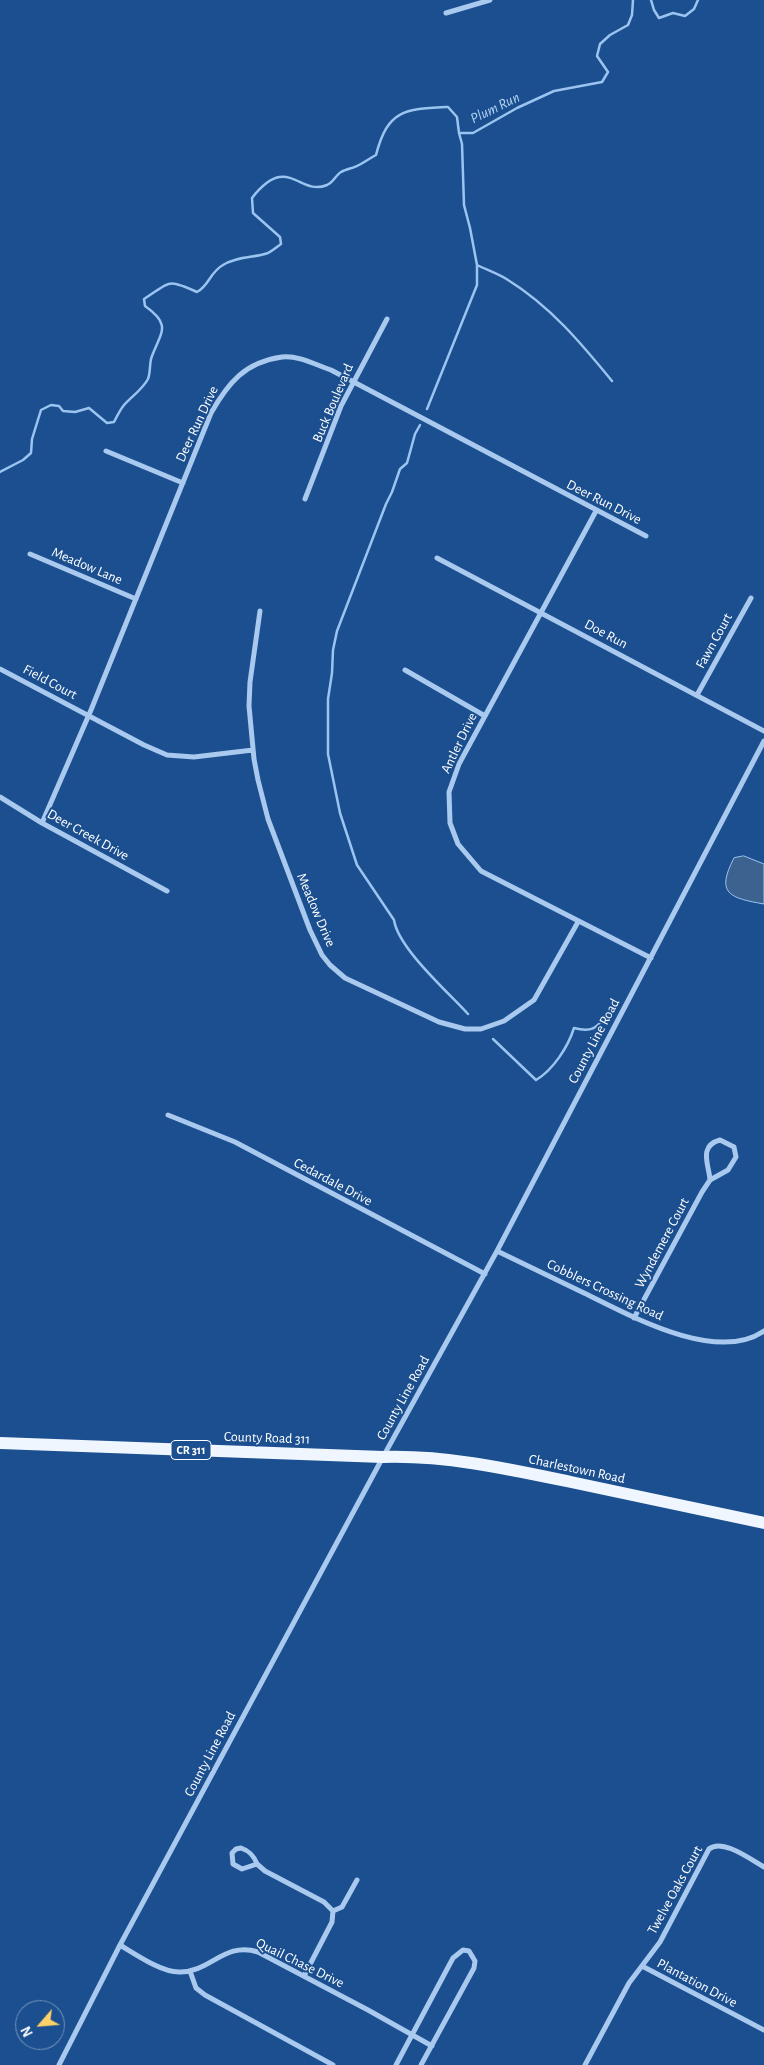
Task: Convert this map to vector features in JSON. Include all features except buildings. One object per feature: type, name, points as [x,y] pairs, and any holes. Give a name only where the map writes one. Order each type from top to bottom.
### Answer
[{"type":"main road","name":"County Road 311","points":[[0,1443],[383,1457]]},
{"type":"main road","name":"Charlestown Road","points":[[383,1457],[408,1456],[480,1465],[764,1522]]},
{"type":"street","points":[[446,13],[490,0]]},
{"type":"street","name":"Buck Boulevard","points":[[306,499],[352,381],[387,318]]},
{"type":"street","name":"Deer Run Drive","points":[[42,823],[89,715],[211,413],[229,384],[243,372],[281,357],[304,360],[331,370],[646,536]]},
{"type":"street","points":[[106,451],[183,483]]},
{"type":"street","name":"Antler Drive","points":[[596,511],[459,764],[450,792],[450,823],[458,844],[481,871],[651,958]]},
{"type":"street","name":"Meadow Lane","points":[[30,554],[136,599]]},
{"type":"street","name":"Doe Run","points":[[438,558],[764,731]]},
{"type":"street","name":"Fawn Court","points":[[697,695],[752,598]]},
{"type":"street","name":"Meadow Drive","points":[[260,610],[250,682],[249,706],[253,750],[268,819],[310,930],[322,955],[345,978],[439,1022],[465,1029],[481,1029],[504,1022],[534,1000],[578,922]]},
{"type":"street","name":"Field Court","points":[[0,669],[144,745],[167,754],[194,757],[253,750]]},
{"type":"street","points":[[405,670],[485,716]]},
{"type":"street","name":"County Line Road","points":[[59,2065],[120,1945],[383,1457],[498,1251],[764,740]]},
{"type":"street","name":"Deer Creek Drive","points":[[0,797],[42,823],[167,891]]},
{"type":"street","name":"Cedardale Drive","points":[[168,1115],[235,1142],[485,1274]]},
{"type":"street","name":"Wyndemere Court","points":[[634,1318],[702,1192],[710,1180],[728,1170],[734,1162],[736,1152],[734,1147],[725,1141],[715,1142],[707,1149],[706,1160],[710,1180]]},
{"type":"street","name":"Cobblers Crossing Road","points":[[498,1251],[634,1318],[670,1332],[713,1341],[744,1340],[764,1331]]},
{"type":"street","name":"Twelve Oaks Court","points":[[642,1966],[660,1942],[709,1849],[713,1845],[724,1846],[764,1867]]},
{"type":"street","points":[[257,1864],[247,1868],[237,1867],[231,1859],[232,1853],[236,1849],[247,1850],[257,1864],[265,1871],[324,1902],[333,1911]]},
{"type":"street","points":[[333,1911],[342,1907],[357,1880]]},
{"type":"street","points":[[304,1976],[332,1922],[333,1911]]},
{"type":"street","name":"Quail Chase Drive","points":[[120,1945],[165,1969],[179,1972],[202,1967],[232,1950],[249,1949],[304,1976],[432,2046]]},
{"type":"street","points":[[396,2065],[454,1958],[463,1950],[469,1952],[475,1961],[474,1968],[421,2065]]},
{"type":"street","name":"Plantation Drive","points":[[585,2065],[629,1983],[642,1966],[764,2030]]},
{"type":"street","points":[[190,1971],[196,1988],[205,1995],[333,2065]]},
{"type":"water","points":[[744,856],[764,864],[764,904],[735,896],[726,887],[728,870],[734,858]]},
{"type":"waterway","name":"Plum Run","points":[[0,472],[23,460],[31,453],[32,439],[41,410],[51,405],[59,406],[63,411],[75,412],[89,408],[107,423],[114,422],[124,405],[146,383],[151,359],[161,335],[162,329],[159,318],[145,306],[144,299],[169,284],[179,285],[197,292],[215,271],[228,262],[263,255],[281,244],[280,237],[253,213],[252,198],[264,185],[275,178],[284,177],[309,186],[317,187],[329,184],[341,172],[357,166],[376,155],[386,128],[393,120],[409,111],[448,107],[457,117],[459,133],[473,133],[517,108],[554,91],[602,82],[608,72],[597,56],[600,44],[610,35],[628,25],[632,15],[633,0]]},
{"type":"waterway","name":"Plum Run","points":[[651,0],[659,18],[673,13],[685,16],[694,9],[698,0]]},
{"type":"waterway","points":[[427,409],[477,285],[477,265],[464,205],[462,144],[459,133]]},
{"type":"waterway","points":[[477,265],[504,278],[538,301],[577,339],[612,381]]},
{"type":"waterway","points":[[420,425],[415,434],[407,463],[400,469],[337,631],[328,699],[328,754],[340,813],[357,865],[394,920],[404,943],[437,982],[468,1014]]},
{"type":"waterway","points":[[493,1039],[536,1080],[559,1057],[568,1043],[574,1028],[583,1030],[594,1028],[617,1006]]}]
